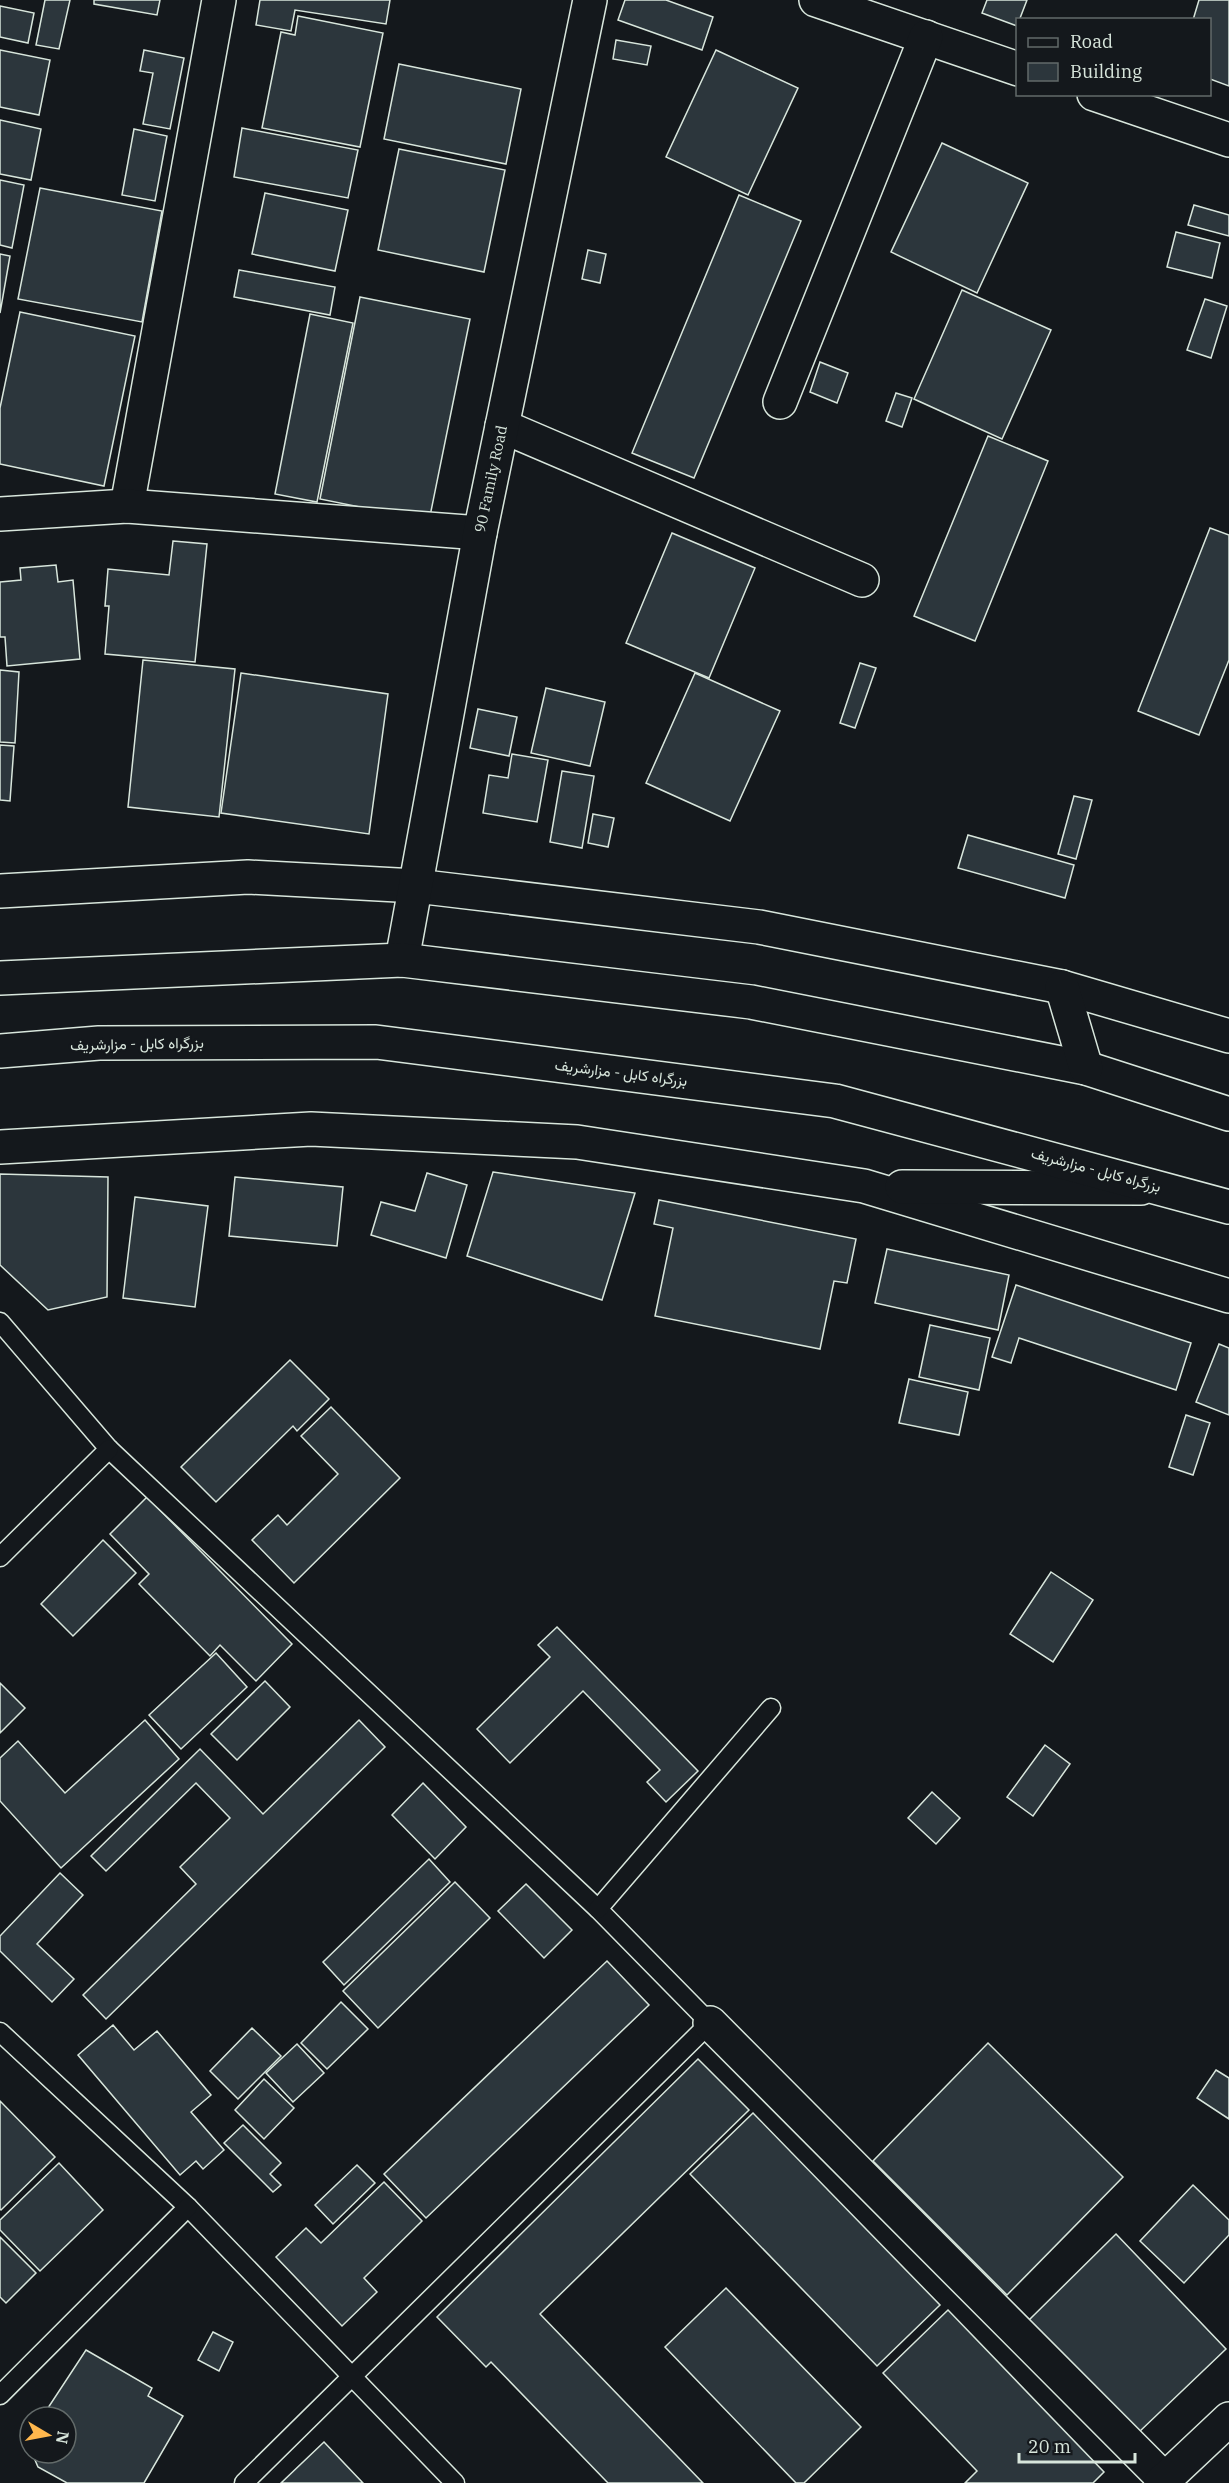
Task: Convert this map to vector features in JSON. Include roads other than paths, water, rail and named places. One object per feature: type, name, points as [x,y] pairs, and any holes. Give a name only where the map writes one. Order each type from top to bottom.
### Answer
[{"type":"main road","points":[[127,506],[219,0]]},
{"type":"main road","name":"90 Family Road","points":[[402,960],[480,533],[590,0]]},
{"type":"main road","points":[[816,0],[1016,69]]},
{"type":"main road","points":[[780,402],[927,37]]},
{"type":"main road","points":[[1100,96],[1229,140]]},
{"type":"main road","points":[[502,426],[862,580]]},
{"type":"main road","points":[[0,514],[127,506],[480,533]]},
{"type":"main road","points":[[0,891],[248,877],[416,886],[759,927],[1062,987],[1229,1036]]},
{"type":"main road","points":[[0,978],[402,960],[751,1002],[1086,1068],[1229,1114]]},
{"type":"main road","points":[[1062,987],[1086,1068]]},
{"type":"main road","name":"بزرگراه کابل - مزارشریف","points":[[0,1051],[99,1043],[376,1042],[835,1101],[1229,1207]]},
{"type":"main road","points":[[0,1147],[323,1130],[577,1142],[864,1186],[1229,1296]]},
{"type":"main road","points":[[864,1186],[1166,1189]]},
{"type":"main road","points":[[710,2023],[1163,2481],[1229,2420]]},
{"type":"lane","points":[[0,1322],[109,1449],[598,1909],[710,2023],[244,2483]]},
{"type":"lane","points":[[0,1557],[109,1449]]},
{"type":"lane","points":[[598,1909],[771,1708]]},
{"type":"lane","points":[[0,2032],[188,2207],[455,2483]]},
{"type":"lane","points":[[0,2395],[188,2207]]}]
